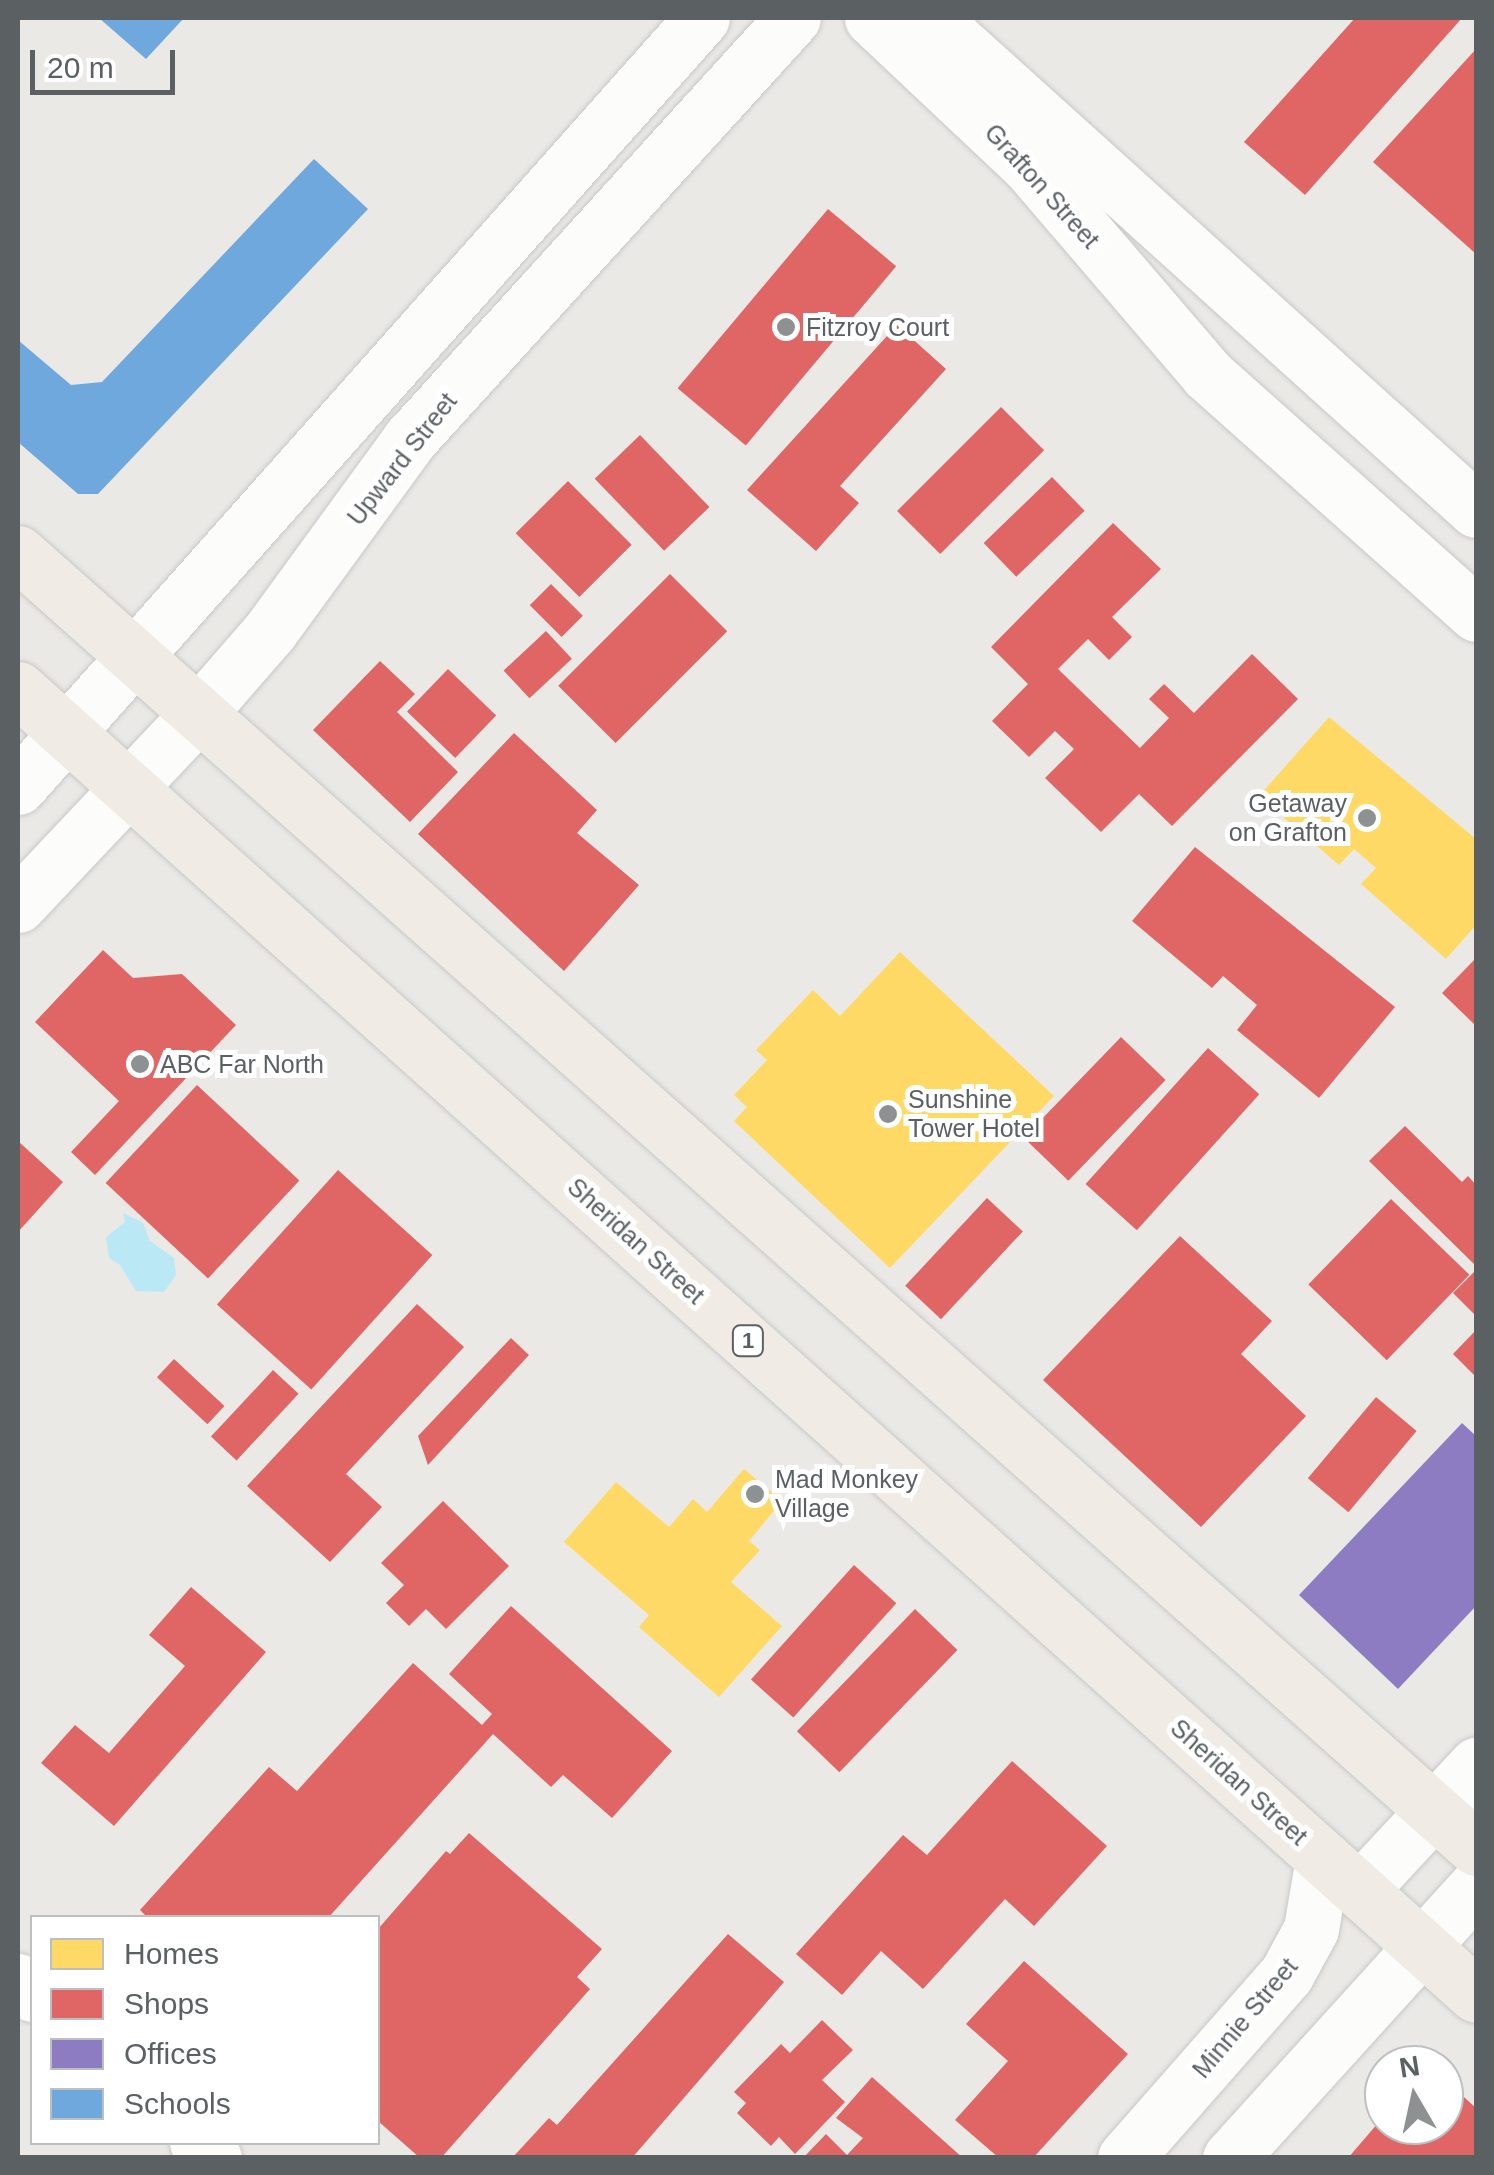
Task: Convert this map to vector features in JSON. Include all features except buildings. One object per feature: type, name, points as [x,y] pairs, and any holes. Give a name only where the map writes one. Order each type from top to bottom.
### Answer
[{"type":"highway","points":[[18,553],[1476,1848]]},
{"type":"highway","name":"Sheridan Street","points":[[18,690],[1476,1995]]},
{"type":"street","points":[[18,786],[702,18]]},
{"type":"street","name":"Upward Street","points":[[18,905],[198,715],[294,600],[410,439],[793,18]]},
{"type":"street","name":"Grafton Street","points":[[872,18],[1029,166],[1200,366],[1476,614]]},
{"type":"street","name":"Grafton Street","points":[[932,18],[1476,510]]},
{"type":"street","points":[[1200,366],[1217,318],[1244,304]]},
{"type":"street","name":"Minnie Street","points":[[1125,2158],[1253,2013],[1304,1945],[1342,1874],[1434,1810],[1476,1765]]},
{"type":"street","points":[[1230,2158],[1476,1887]]},
{"type":"street","points":[[1253,2013],[1278,2014],[1301,2039],[1312,2067]]},
{"type":"water","points":[[123,1213],[143,1223],[150,1241],[174,1258],[176,1275],[164,1292],[136,1291],[120,1265],[109,1258],[106,1237],[125,1222]]},
{"type":"place","name":"Fitzroy Court","points":[[786,327]]},
{"type":"place","name":"Getaway on Grafton","points":[[1367,818]]},
{"type":"place","name":"ABC Far North","points":[[140,1064]]},
{"type":"place","name":"Sunshine Tower Hotel","points":[[888,1114]]},
{"type":"place","name":"Mad Monkey Village","points":[[755,1494]]}]
